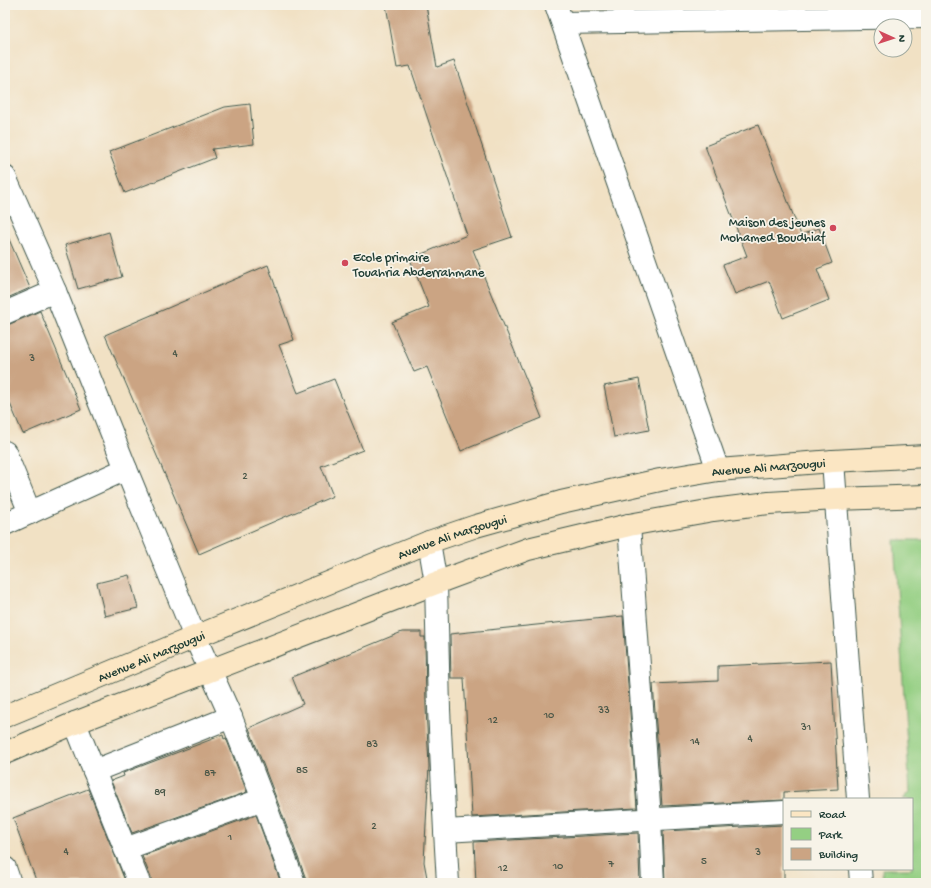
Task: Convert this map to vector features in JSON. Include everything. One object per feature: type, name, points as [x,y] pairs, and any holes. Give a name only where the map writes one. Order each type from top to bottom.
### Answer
[{"type":"main road","name":"Avenue Ali Marzougui","points":[[5,716],[429,542],[476,526],[560,502],[660,480],[718,470],[833,461],[926,456]]},
{"type":"main road","points":[[5,753],[75,723],[436,583],[528,549],[629,525],[713,510],[769,503],[836,498],[926,496]]},
{"type":"street","points":[[718,470],[559,14],[926,17]]},
{"type":"street","points":[[5,177],[54,291],[195,637],[231,717],[294,883]]},
{"type":"street","points":[[5,313],[54,291]]},
{"type":"street","points":[[5,452],[30,513]]},
{"type":"street","points":[[833,461],[858,798]]},
{"type":"street","points":[[5,524],[126,469]]},
{"type":"street","points":[[629,525],[650,819],[653,883]]},
{"type":"street","points":[[429,542],[436,583],[439,709],[448,883]]},
{"type":"street","points":[[94,771],[231,717]]},
{"type":"street","points":[[75,723],[139,883]]},
{"type":"street","points":[[125,849],[263,799]]},
{"type":"street","points":[[445,831],[783,812]]},
{"type":"street","points":[[5,868],[10,883]]},
{"type":"street","points":[[860,870],[861,883]]},
{"type":"green space","points":[[894,540],[926,540],[926,883],[883,883],[882,870],[913,870],[913,798],[904,798],[910,792]]},
{"type":"building","points":[[386,5],[426,5],[437,67],[454,61],[512,237],[473,250],[542,418],[461,451],[427,367],[414,372],[392,322],[429,307],[410,259],[467,235],[410,66],[397,68]]},
{"type":"building","points":[[250,104],[254,144],[212,149],[215,158],[125,193],[109,152],[225,107]]},
{"type":"building","points":[[758,125],[801,235],[819,228],[832,263],[817,269],[829,300],[783,318],[769,281],[735,294],[723,265],[747,256],[705,146]]},
{"type":"building","points":[[5,230],[30,288],[5,299]]},
{"type":"building","points":[[109,232],[122,277],[78,289],[65,245]]},
{"type":"building","points":[[268,265],[294,340],[279,345],[298,393],[334,379],[363,450],[321,466],[333,496],[199,554],[105,335]]},
{"type":"building","points":[[40,311],[81,409],[23,434],[5,392],[5,325]]},
{"type":"building","points":[[639,379],[649,430],[614,437],[604,386]]},
{"type":"building","points":[[129,575],[138,608],[105,616],[97,583]]},
{"type":"building","points":[[623,616],[637,808],[472,817],[464,678],[451,678],[450,634]]},
{"type":"building","points":[[402,632],[421,632],[421,637],[425,637],[426,709],[429,766],[424,862],[428,883],[306,883],[306,879],[249,728],[303,704],[292,677]]},
{"type":"building","points":[[831,661],[838,789],[784,792],[783,800],[662,806],[653,684],[718,681],[718,666]]},
{"type":"building","points":[[223,735],[224,739],[226,738],[247,792],[132,833],[111,781],[124,776],[123,773]]},
{"type":"building","points":[[88,789],[126,883],[37,883],[13,818]]},
{"type":"building","points":[[256,815],[281,883],[151,883],[151,878],[142,856]]},
{"type":"building","points":[[783,825],[784,883],[665,883],[663,831]]},
{"type":"building","points":[[638,833],[640,883],[476,883],[474,842]]},
{"type":"place","name":"Maison des jeunes Mohamed Boudhiaf","points":[[833,228]]},
{"type":"place","name":"Ecole primaire Touahria Abderrahmane","points":[[345,263]]}]
